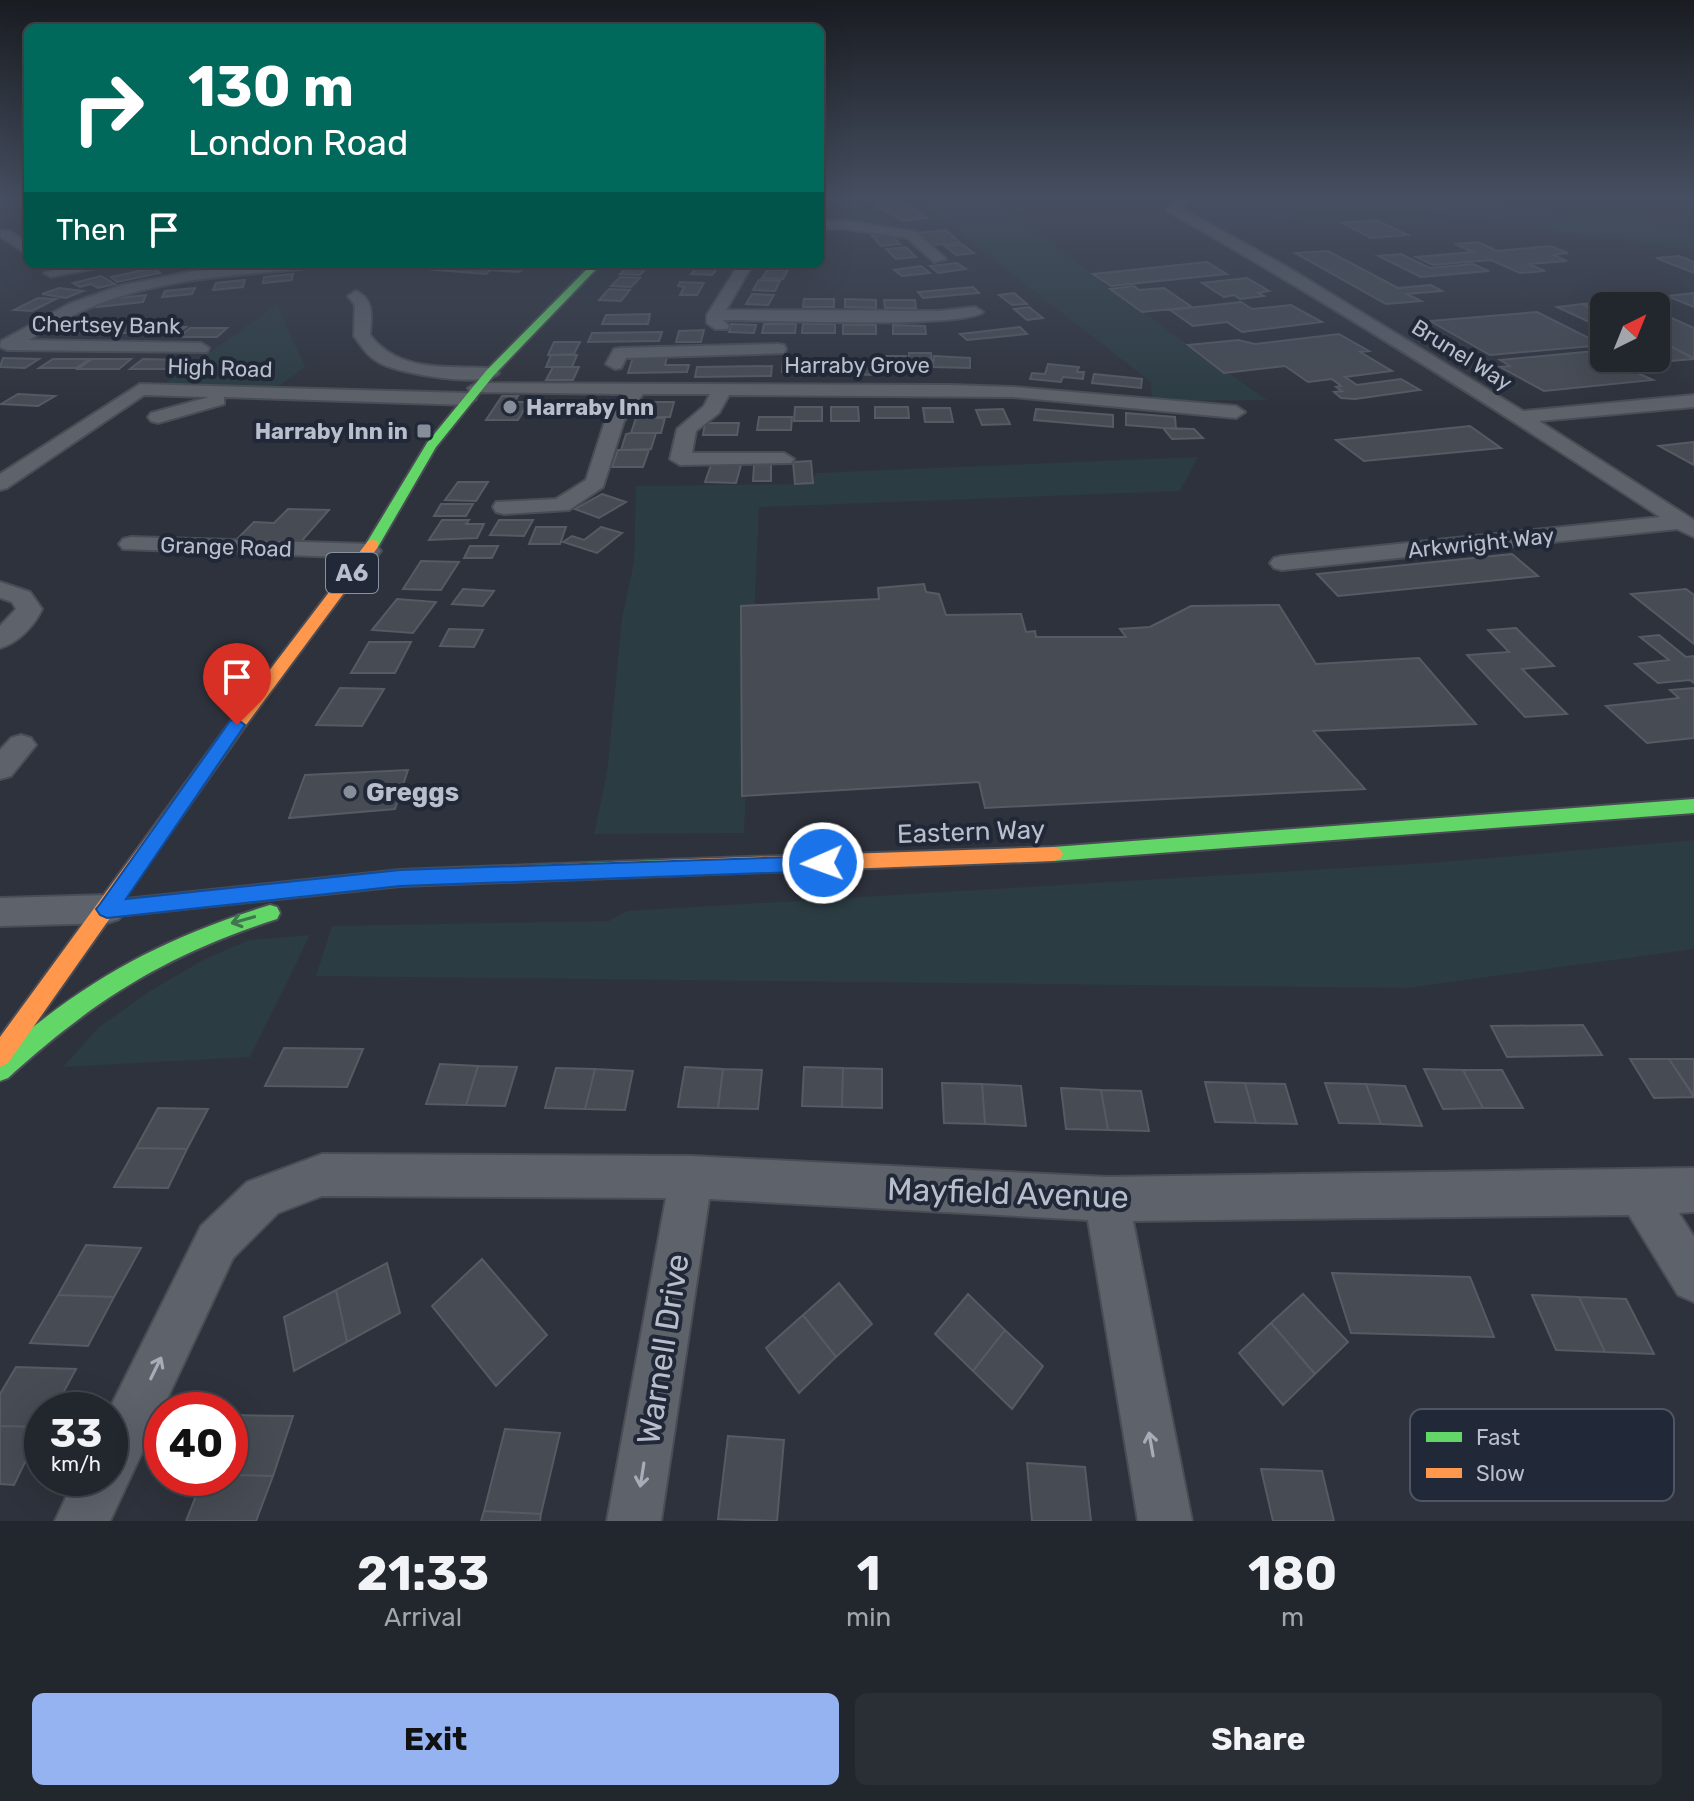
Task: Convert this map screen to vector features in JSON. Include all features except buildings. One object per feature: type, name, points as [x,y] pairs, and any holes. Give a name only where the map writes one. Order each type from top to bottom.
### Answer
[{"type":"main road","name":"A6","points":[[0,1056],[237,725],[369,551],[431,446],[490,373],[591,270]]},
{"type":"main road","name":"Eastern Way","points":[[107,909],[400,878],[1105,852],[1694,806]]},
{"type":"main road","points":[[0,1070],[48,1023],[86,995],[178,941],[236,922],[400,878]]},
{"type":"street","name":"Chertsey Bank","points":[[5,345],[76,305],[131,288],[176,279],[257,270]]},
{"type":"street","points":[[715,319],[743,270]]},
{"type":"street","name":"Brunel Way","points":[[1282,270],[1520,417],[1687,526]]},
{"type":"street","points":[[356,296],[363,305],[362,336],[378,354],[398,364],[425,370],[490,373]]},
{"type":"street","points":[[715,319],[924,316],[975,312]]},
{"type":"street","points":[[715,319],[723,326],[722,350]]},
{"type":"street","name":"Chertsey Bank","points":[[5,345],[201,348]]},
{"type":"street","points":[[615,364],[620,353],[778,349]]},
{"type":"street","name":"High Road","points":[[0,484],[140,389],[472,394]]},
{"type":"street","points":[[504,507],[561,505],[596,483],[610,432],[623,401],[637,390]]},
{"type":"street","name":"Harraby Grove","points":[[472,394],[637,390],[1013,392],[1236,412]]},
{"type":"street","points":[[722,390],[712,409],[687,429],[680,459],[784,459]]},
{"type":"street","points":[[158,417],[246,392]]},
{"type":"street","points":[[1520,417],[1694,401]]},
{"type":"street","name":"Arkwright Way","points":[[1282,563],[1687,526]]},
{"type":"street","name":"Grange Road","points":[[131,544],[369,551]]},
{"type":"street","points":[[0,589],[21,597],[29,609],[25,618],[0,640]]},
{"type":"street","points":[[0,769],[21,745]]},
{"type":"street","points":[[0,912],[107,909]]},
{"type":"street","name":"Mayfield Avenue","points":[[128,1426],[217,1242],[263,1197],[322,1175],[691,1177],[1107,1199],[1694,1190]]},
{"type":"street","name":"Warnell Drive","points":[[634,1521],[691,1177]]},
{"type":"street","points":[[1641,1193],[1694,1279]]},
{"type":"street","points":[[1107,1199],[1165,1521]]},
{"type":"street","points":[[82,1521],[94,1496]]},
{"type":"shaded area","points":[[1007,270],[1087,270],[1267,400],[1152,401],[1151,382]]},
{"type":"shaded area","points":[[277,305],[305,367],[277,387],[163,385]]},
{"type":"shaded area","points":[[1198,457],[1180,491],[759,507],[744,833],[594,834],[607,773],[622,619],[634,562],[636,486],[809,484],[816,473]]},
{"type":"shaded area","points":[[1694,840],[1694,949],[1406,988],[316,976],[332,926],[609,921],[627,911],[1443,862]]},
{"type":"shaded area","points":[[310,935],[250,1057],[63,1067],[99,1027],[150,991],[205,959],[249,940]]},
{"type":"traffic: fast","points":[[373,544],[431,446],[490,373],[591,270]]},
{"type":"traffic: fast","points":[[1053,854],[1694,806]]},
{"type":"traffic: fast","points":[[107,909],[400,878],[662,868]]},
{"type":"traffic: fast","points":[[0,1070],[63,1016],[125,974],[192,940],[270,913]]},
{"type":"traffic: slow","points":[[0,1056],[237,725],[373,544]]},
{"type":"traffic: slow","points":[[662,868],[1053,854]]},
{"type":"place","name":"Harraby Inn","points":[[510,407]]},
{"type":"place","name":"Harraby Inn in","points":[[424,431]]},
{"type":"place","name":"Greggs","points":[[350,792]]},
{"type":"route","points":[[237,725],[107,909],[400,878],[823,863]]}]
